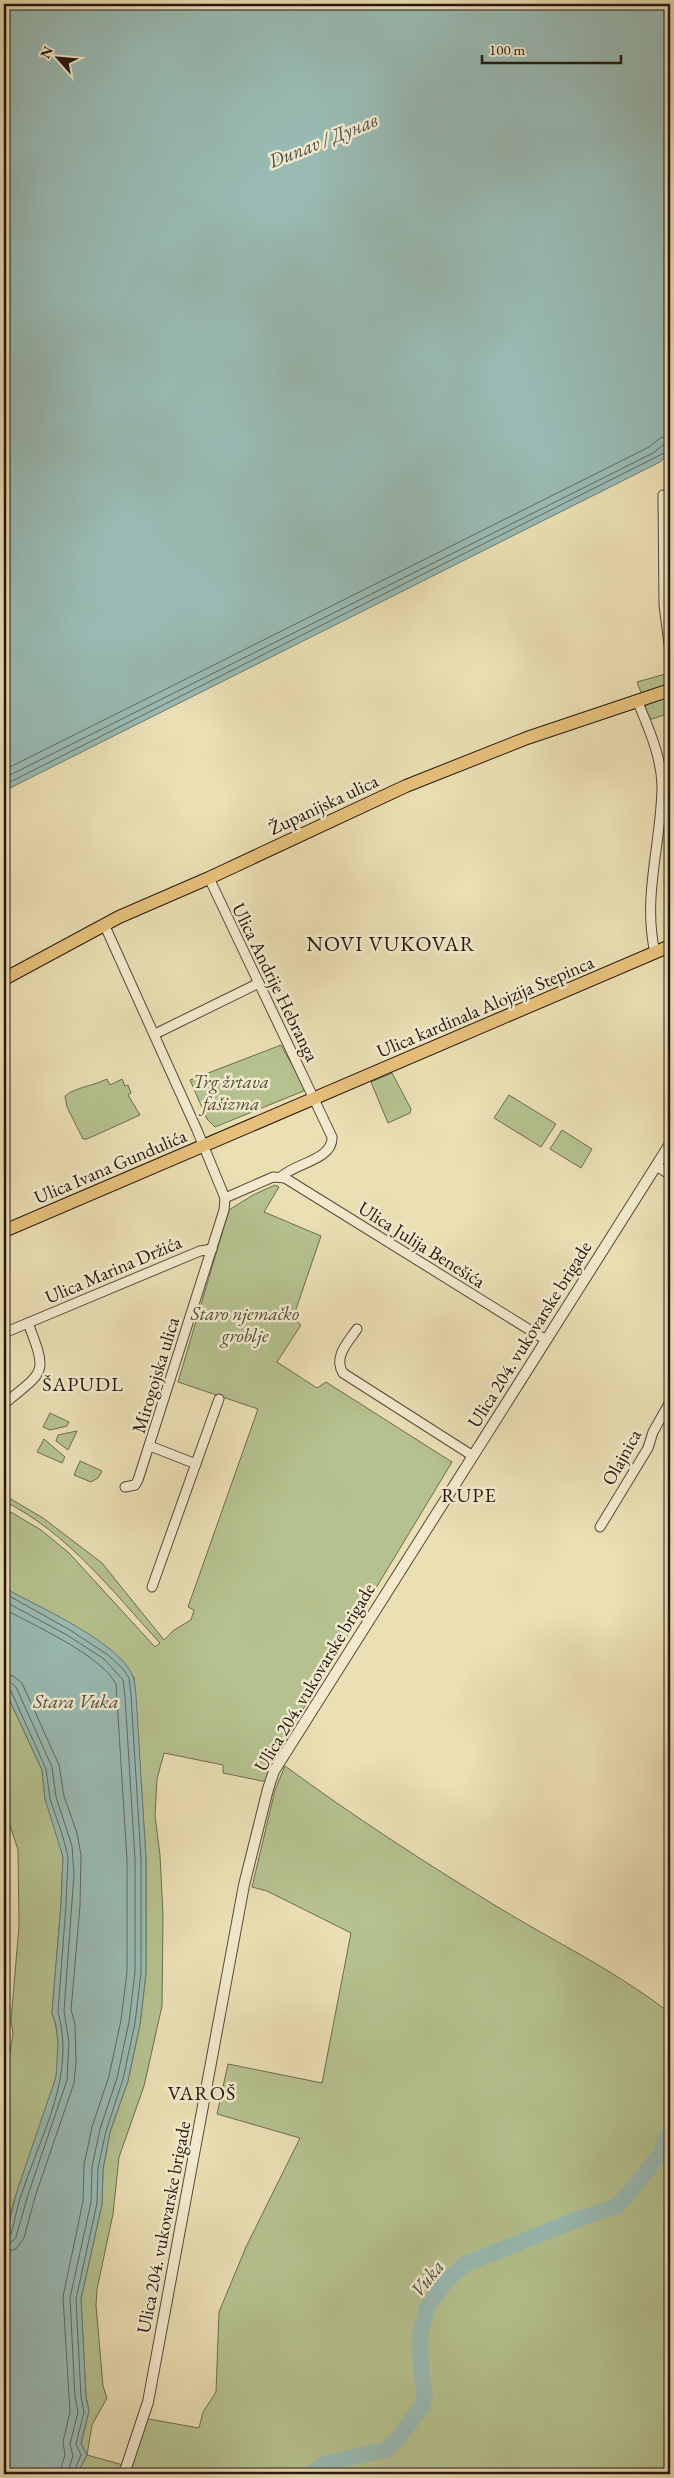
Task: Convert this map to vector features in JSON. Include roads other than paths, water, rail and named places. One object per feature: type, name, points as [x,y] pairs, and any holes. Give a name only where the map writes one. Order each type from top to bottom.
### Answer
[{"type":"main road","name":"Županijska ulica","points":[[4,979],[104,924],[457,764],[670,690]]},
{"type":"main road","name":"Ulica kardinala Alojzija Stepinca","points":[[315,1100],[670,946]]},
{"type":"main road","points":[[204,1147],[315,1100]]},
{"type":"main road","name":"Ulica Ivana Gundulića","points":[[4,1231],[204,1147]]},
{"type":"street","points":[[663,495],[664,605],[670,652]]},
{"type":"street","points":[[637,700],[653,741],[662,784],[650,907],[651,935],[655,953]]},
{"type":"street","name":"Ulica Andrije Hebranga","points":[[209,878],[315,1100]]},
{"type":"street","points":[[104,924],[155,1034],[225,1198],[273,1177],[281,1177],[293,1168],[323,1154],[331,1146],[332,1137],[315,1100]]},
{"type":"street","points":[[155,1034],[259,983]]},
{"type":"street","name":"Ulica 204. vukovarske brigade","points":[[124,2474],[143,2418],[244,1885],[268,1789],[276,1767],[670,1144]]},
{"type":"street","points":[[657,1166],[670,1174]]},
{"type":"street","name":"Ulica Julija Benešića","points":[[281,1177],[546,1340]]},
{"type":"street","name":"Mirogojska ulica","points":[[125,1487],[135,1485],[150,1446],[212,1249],[225,1198]]},
{"type":"street","name":"Ulica Marina Držića","points":[[4,1333],[200,1250],[212,1249]]},
{"type":"street","name":"Ulica Marina Držića","points":[[4,1404],[32,1383],[41,1370],[39,1351],[28,1323]]},
{"type":"street","points":[[357,1328],[339,1359],[339,1367],[343,1373],[473,1456]]},
{"type":"street","points":[[152,1587],[219,1399]]},
{"type":"street","name":"Olajnica","points":[[600,1527],[648,1448],[653,1432],[670,1402]]},
{"type":"street","name":"Mirogojska ulica","points":[[150,1446],[196,1464]]},
{"type":"water","name":"Dunav / Дунав","points":[[4,4],[670,4],[670,453],[660,462],[4,791]]},
{"type":"water","name":"Stara Vuka","points":[[4,1588],[70,1622],[117,1655],[131,1673],[136,1695],[146,1858],[146,1973],[140,2024],[128,2081],[110,2132],[103,2169],[102,2204],[81,2299],[86,2397],[89,2411],[81,2443],[87,2455],[77,2474],[4,2474],[4,2241],[17,2191],[56,2077],[58,2043],[56,2025],[52,2013],[63,1857],[45,1799],[42,1770],[4,1688]]},
{"type":"waterway","name":"Vuka","points":[[311,2474],[327,2463],[386,2450],[400,2436],[421,2407],[425,2395],[421,2371],[420,2334],[428,2306],[446,2281],[465,2264],[581,2218],[618,2206],[659,2156],[670,2131]]},
{"type":"district","name":"NOVI VUKOVAR","points":[[391,944]]},
{"type":"district","name":"ŠAPUDL","points":[[83,1384]]},
{"type":"district","name":"RUPE","points":[[469,1495]]},
{"type":"district","name":"VAROŠ","points":[[202,2093]]},
{"type":"park label","name":"Trg žrtava fašizma","points":[[231,1092]]},
{"type":"park label","name":"Staro njemačko groblje","points":[[245,1324]]}]
